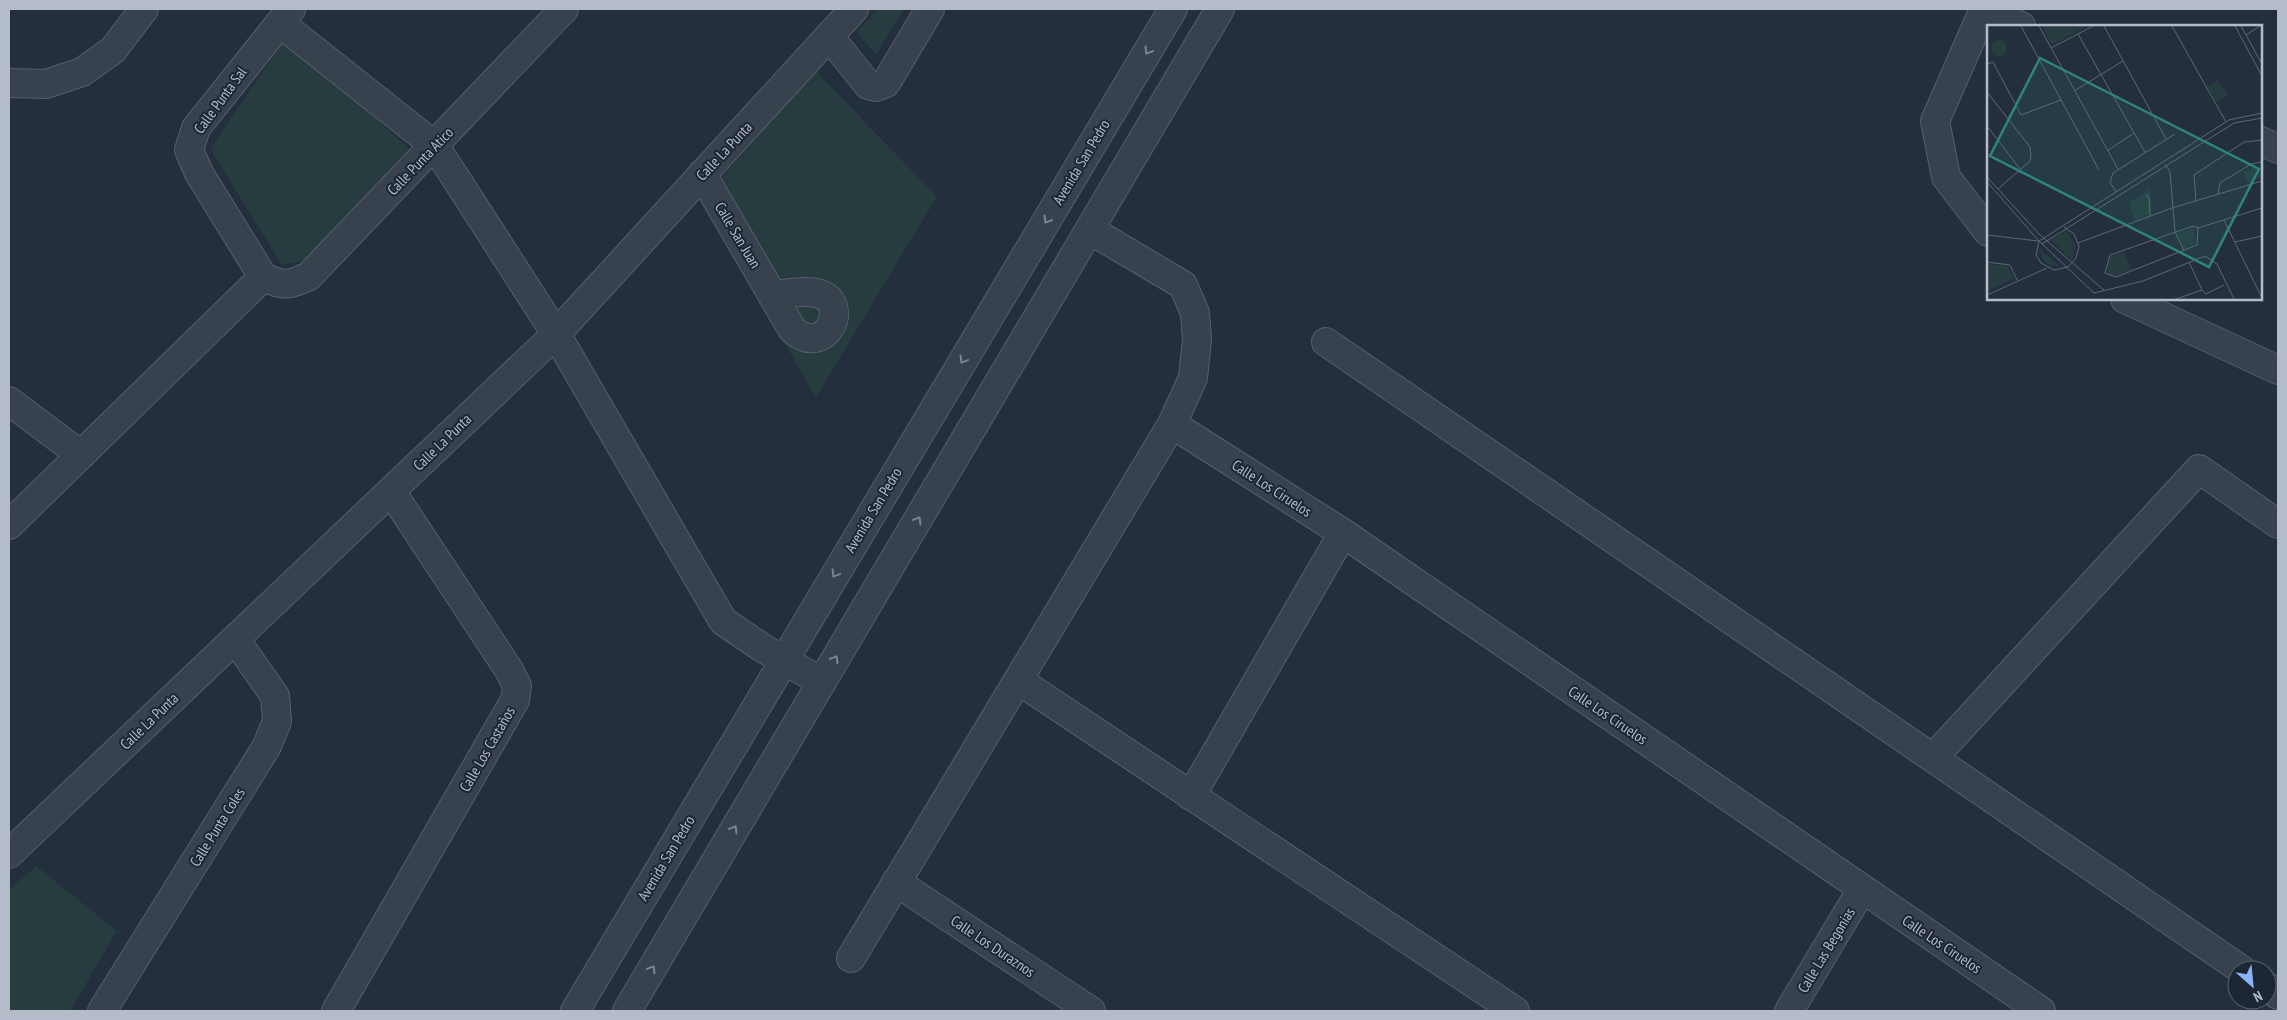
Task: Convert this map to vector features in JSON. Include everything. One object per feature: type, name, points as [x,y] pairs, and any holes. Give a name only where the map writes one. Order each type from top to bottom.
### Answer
[{"type":"street","points":[[9,83],[46,84],[82,72],[113,50],[144,9]]},
{"type":"street","name":"Calle Punta Atico","points":[[263,277],[279,284],[294,284],[309,276],[564,9]]},
{"type":"street","name":"Calle La Punta","points":[[9,854],[556,334],[854,9]]},
{"type":"street","points":[[830,36],[868,85],[876,88],[886,83],[930,9]]},
{"type":"street","name":"Avenida San Pedro","points":[[575,1011],[1173,9]]},
{"type":"street","points":[[627,1011],[1220,9]]},
{"type":"street","points":[[1987,231],[1946,178],[1935,121],[1984,9],[2019,25]]},
{"type":"street","points":[[285,16],[435,146],[556,334],[723,621],[760,647],[822,682]]},
{"type":"street","name":"Calle Punta Sal","points":[[263,277],[199,173],[189,150],[196,128],[285,16]]},
{"type":"street","points":[[2262,141],[2278,149]]},
{"type":"street","name":"Calle San Juan","points":[[702,174],[774,295]]},
{"type":"street","points":[[850,958],[1172,424],[1193,378],[1197,339],[1195,313],[1183,285],[1090,230]]},
{"type":"street","points":[[9,525],[263,277]]},
{"type":"street","points":[[2127,300],[2278,370]]},
{"type":"street","points":[[1326,342],[2227,960]]},
{"type":"street","points":[[9,401],[81,455]]},
{"type":"street","name":"Calle Los Ciruelos","points":[[1172,424],[1343,533],[2041,1011]]},
{"type":"street","points":[[1933,758],[2199,468],[2278,524]]},
{"type":"street","name":"Calle Los Castaños","points":[[336,1011],[515,700],[517,686],[509,670],[391,491]]},
{"type":"street","points":[[1191,796],[1343,533]]},
{"type":"street","name":"Calle Punta Coles","points":[[102,1011],[267,746],[277,722],[275,696],[235,639]]},
{"type":"street","points":[[1018,680],[1514,1011]]},
{"type":"street","name":"Calle Los Duraznos","points":[[896,882],[1091,1011]]},
{"type":"street","name":"Calle Las Begonias","points":[[1789,1011],[1862,889]]},
{"type":"green space","points":[[877,9],[904,9],[876,55],[857,32]]},
{"type":"green space","points":[[286,37],[409,149],[303,261],[282,265],[210,149]]},
{"type":"green space","points":[[815,70],[937,197],[816,397],[702,201]]},
{"type":"green space","points":[[36,866],[117,931],[70,1011],[9,1011],[9,890]]}]
